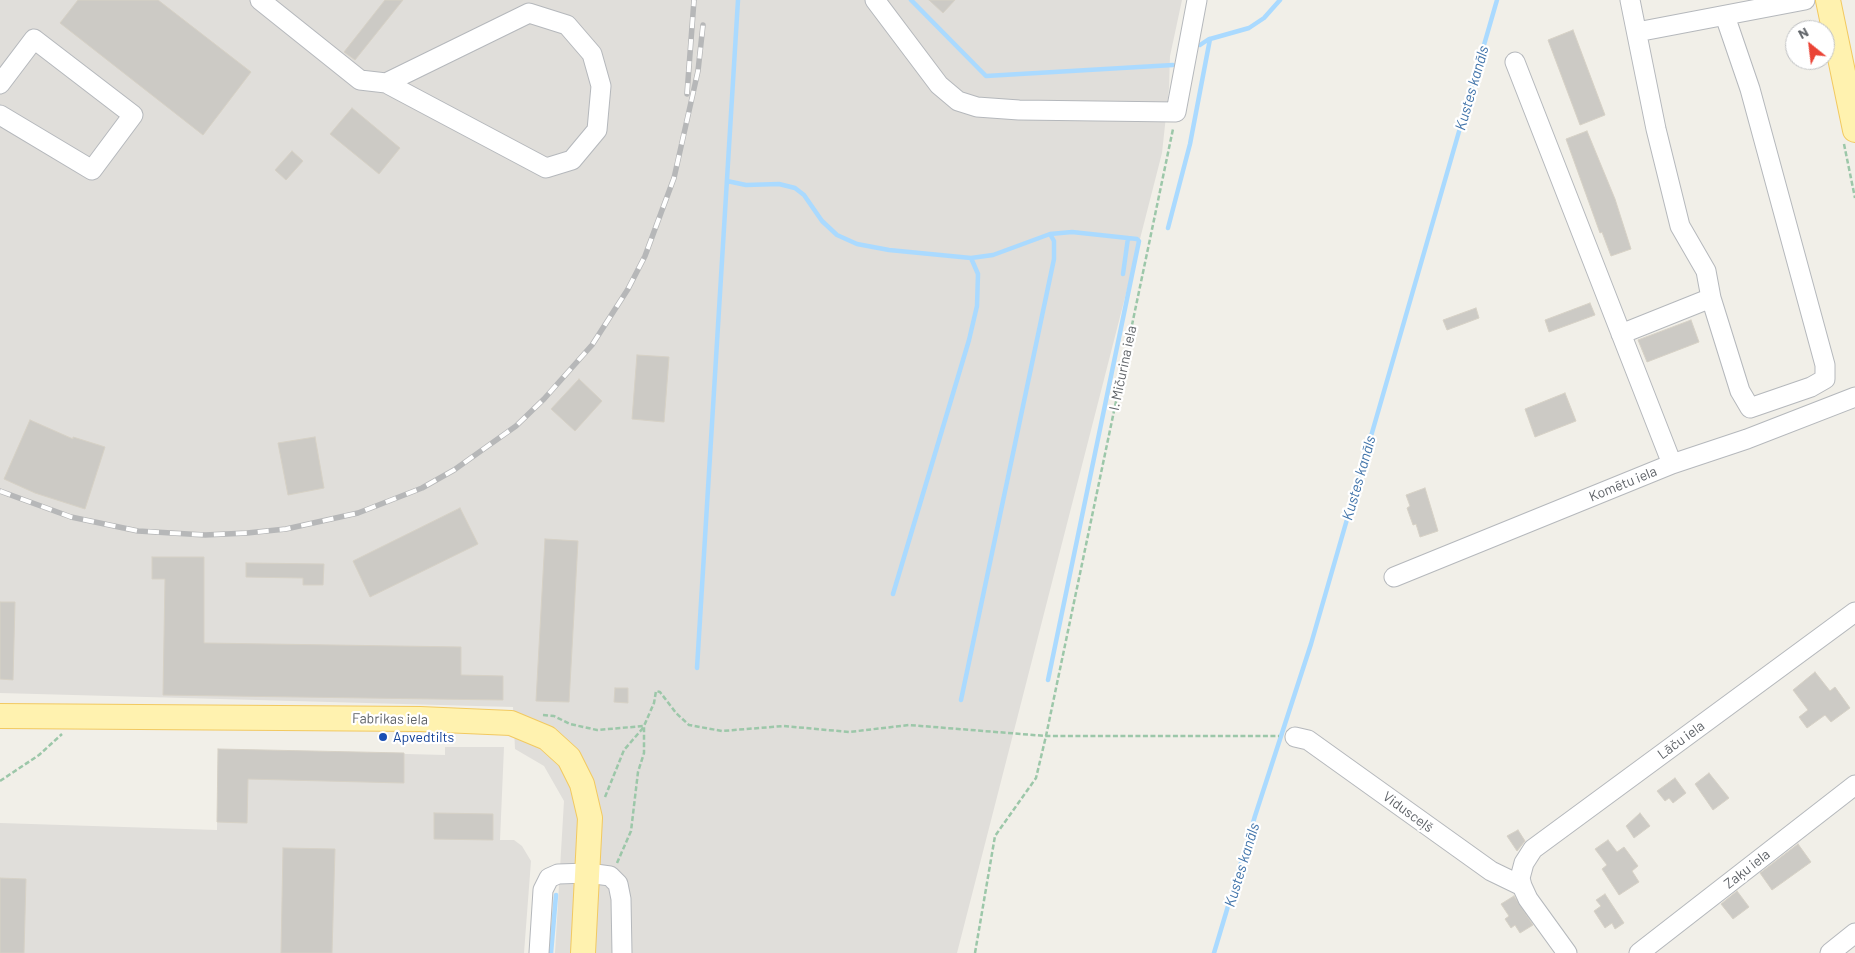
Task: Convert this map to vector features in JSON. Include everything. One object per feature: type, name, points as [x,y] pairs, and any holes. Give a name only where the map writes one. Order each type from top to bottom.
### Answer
[{"type":"main road","points":[[1828,0],[1855,130]]},
{"type":"main road","name":"Fabrikas iela","points":[[0,716],[420,719],[511,723],[547,738],[569,758],[582,784],[590,818],[599,875],[584,953]]},
{"type":"street","points":[[260,0],[360,80],[386,83],[546,168],[572,160],[597,130],[602,86],[592,54],[568,24],[529,13],[386,83]]},
{"type":"street","points":[[875,0],[939,85],[958,101],[977,107],[1019,110],[1176,112],[1197,0]]},
{"type":"street","points":[[1630,0],[1656,129],[1680,226],[1706,271],[1711,298],[1740,391],[1750,408],[1811,387],[1824,379],[1825,365],[1753,99],[1725,16]]},
{"type":"street","points":[[1637,32],[1725,16],[1744,6],[1805,0]]},
{"type":"street","points":[[0,84],[34,39],[133,115],[92,170],[0,115]]},
{"type":"street","points":[[1515,62],[1672,464]]},
{"type":"street","points":[[1621,334],[1711,298]]},
{"type":"street","name":"Komētu iela","points":[[1394,577],[1672,464],[1747,439],[1855,397]]},
{"type":"street","name":"Lāču iela","points":[[1521,882],[1524,863],[1533,849],[1855,612]]},
{"type":"street","name":"Vidusceļš","points":[[1296,737],[1308,740],[1491,871],[1521,882]]},
{"type":"street","name":"Zaķu iela","points":[[1639,953],[1855,785]]},
{"type":"street","points":[[539,953],[542,890],[549,878],[558,874],[599,875],[618,884],[620,891],[622,953]]},
{"type":"street","points":[[1521,882],[1528,900],[1567,953]]},
{"type":"street","points":[[1830,953],[1855,933]]},
{"type":"path","name":"I. Mičurina iela","points":[[974,953],[995,836],[1036,778],[1176,112]]},
{"type":"path","points":[[605,798],[624,750],[644,726],[654,703],[656,691],[660,692],[676,713],[689,725],[722,731],[784,726],[849,732],[909,725],[1046,736],[1261,734]]},
{"type":"path","points":[[536,714],[554,716],[570,724],[597,730],[644,726]]},
{"type":"path","points":[[599,875],[622,855],[631,831],[638,772],[644,752],[644,726]]},
{"type":"path","points":[[0,781],[39,755],[63,734],[54,734]]},
{"type":"path","points":[[408,738],[437,741],[443,738]]},
{"type":"shaded area","points":[[0,0],[1182,0],[1170,56],[1169,88],[1162,153],[957,953],[555,953],[564,801],[544,766],[515,749],[513,707],[0,693]]},
{"type":"shaded area","points":[[445,747],[504,747],[500,840],[514,840],[522,846],[531,861],[524,953],[0,953],[0,823],[217,830],[218,749],[445,755]]},
{"type":"building","points":[[78,0],[158,0],[251,72],[203,135],[60,23]]},
{"type":"building","points":[[385,0],[403,0],[355,60],[344,52]]},
{"type":"building","points":[[929,0],[955,0],[943,13]]},
{"type":"building","points":[[1573,30],[1605,115],[1580,125],[1548,40]]},
{"type":"building","points":[[352,108],[400,148],[379,174],[330,134]]},
{"type":"building","points":[[1587,131],[1615,199],[1631,249],[1611,256],[1602,232],[1600,233],[1566,139]]},
{"type":"building","points":[[292,151],[303,161],[286,180],[275,170]]},
{"type":"building","points":[[1590,303],[1595,315],[1549,332],[1545,320]]},
{"type":"building","points":[[1476,308],[1479,318],[1447,330],[1443,320]]},
{"type":"building","points":[[1691,320],[1699,342],[1647,362],[1638,340]]},
{"type":"building","points":[[637,355],[669,357],[664,422],[632,419]]},
{"type":"building","points":[[579,379],[602,401],[575,431],[551,409]]},
{"type":"building","points":[[1565,393],[1576,421],[1535,437],[1525,409]]},
{"type":"building","points":[[30,420],[73,439],[73,437],[105,447],[85,509],[35,493],[4,479]]},
{"type":"building","points":[[315,437],[324,488],[288,495],[278,443]]},
{"type":"building","points":[[1425,488],[1438,531],[1420,537],[1416,524],[1413,525],[1407,508],[1410,506],[1406,495]]},
{"type":"building","points":[[460,508],[478,544],[370,597],[353,561]]},
{"type":"building","points":[[545,539],[578,541],[569,702],[536,701]]},
{"type":"building","points":[[152,557],[204,557],[204,643],[461,647],[461,675],[503,676],[503,700],[163,695],[165,579],[152,579]]},
{"type":"building","points":[[246,563],[324,564],[323,585],[303,585],[303,578],[246,577]]},
{"type":"building","points":[[0,602],[15,602],[13,680],[0,679]]},
{"type":"building","points":[[1815,672],[1830,691],[1835,687],[1850,708],[1831,722],[1825,715],[1807,728],[1799,717],[1808,710],[1793,690]]},
{"type":"building","points":[[615,688],[628,688],[628,703],[614,702]]},
{"type":"building","points":[[218,749],[404,753],[404,783],[248,779],[247,823],[217,822]]},
{"type":"building","points":[[1709,773],[1729,798],[1713,810],[1695,784]]},
{"type":"building","points":[[1675,778],[1686,793],[1673,803],[1669,798],[1665,801],[1657,791]]},
{"type":"building","points":[[434,813],[493,814],[493,840],[434,839]]},
{"type":"building","points":[[1640,813],[1650,826],[1634,838],[1626,826]]},
{"type":"building","points":[[1518,830],[1525,841],[1517,851],[1507,836]]},
{"type":"building","points":[[1608,840],[1617,852],[1624,847],[1638,866],[1632,871],[1639,882],[1619,895],[1602,869],[1607,865],[1595,849]]},
{"type":"building","points":[[1798,844],[1811,862],[1772,890],[1760,873]]},
{"type":"building","points":[[283,848],[335,849],[332,953],[281,953]]},
{"type":"building","points":[[0,878],[26,879],[24,953],[0,953]]},
{"type":"building","points":[[1737,891],[1749,907],[1733,919],[1721,904]]},
{"type":"building","points":[[1605,894],[1624,923],[1615,929],[1612,923],[1605,928],[1594,911],[1601,906],[1596,900]]},
{"type":"building","points":[[1514,896],[1533,925],[1520,933],[1515,925],[1511,928],[1505,919],[1509,916],[1501,904]]},
{"type":"waterway","points":[[697,668],[738,0]]},
{"type":"waterway","points":[[911,0],[986,76],[1173,65]]},
{"type":"waterway","points":[[1168,228],[1190,144],[1210,39],[1249,28],[1264,18],[1280,0]]},
{"type":"waterway","name":"Kustes kanāls","points":[[1214,953],[1255,816],[1311,644],[1497,0]]},
{"type":"waterway","points":[[1200,45],[1209,39]]},
{"type":"waterway","points":[[727,181],[746,185],[779,184],[795,188],[804,195],[822,221],[837,235],[857,244],[889,250],[971,258],[993,255],[1050,234],[1072,232],[1137,239],[1139,241],[1048,680]]},
{"type":"waterway","points":[[961,700],[1054,259],[1054,241],[1050,234]]},
{"type":"waterway","points":[[1123,274],[1128,238]]},
{"type":"waterway","points":[[893,594],[969,340],[977,306],[978,274],[971,258]]},
{"type":"waterway","points":[[551,953],[556,895]]},
{"type":"railway","points":[[687,94],[694,0]]},
{"type":"railway","points":[[0,491],[71,517],[138,531],[205,535],[286,529],[358,513],[422,488],[454,470],[516,426],[544,399],[592,345],[628,289],[645,256],[674,178],[698,71],[703,25]]},
{"type":"place","name":"Apvedtilts","points":[[383,737]]}]
